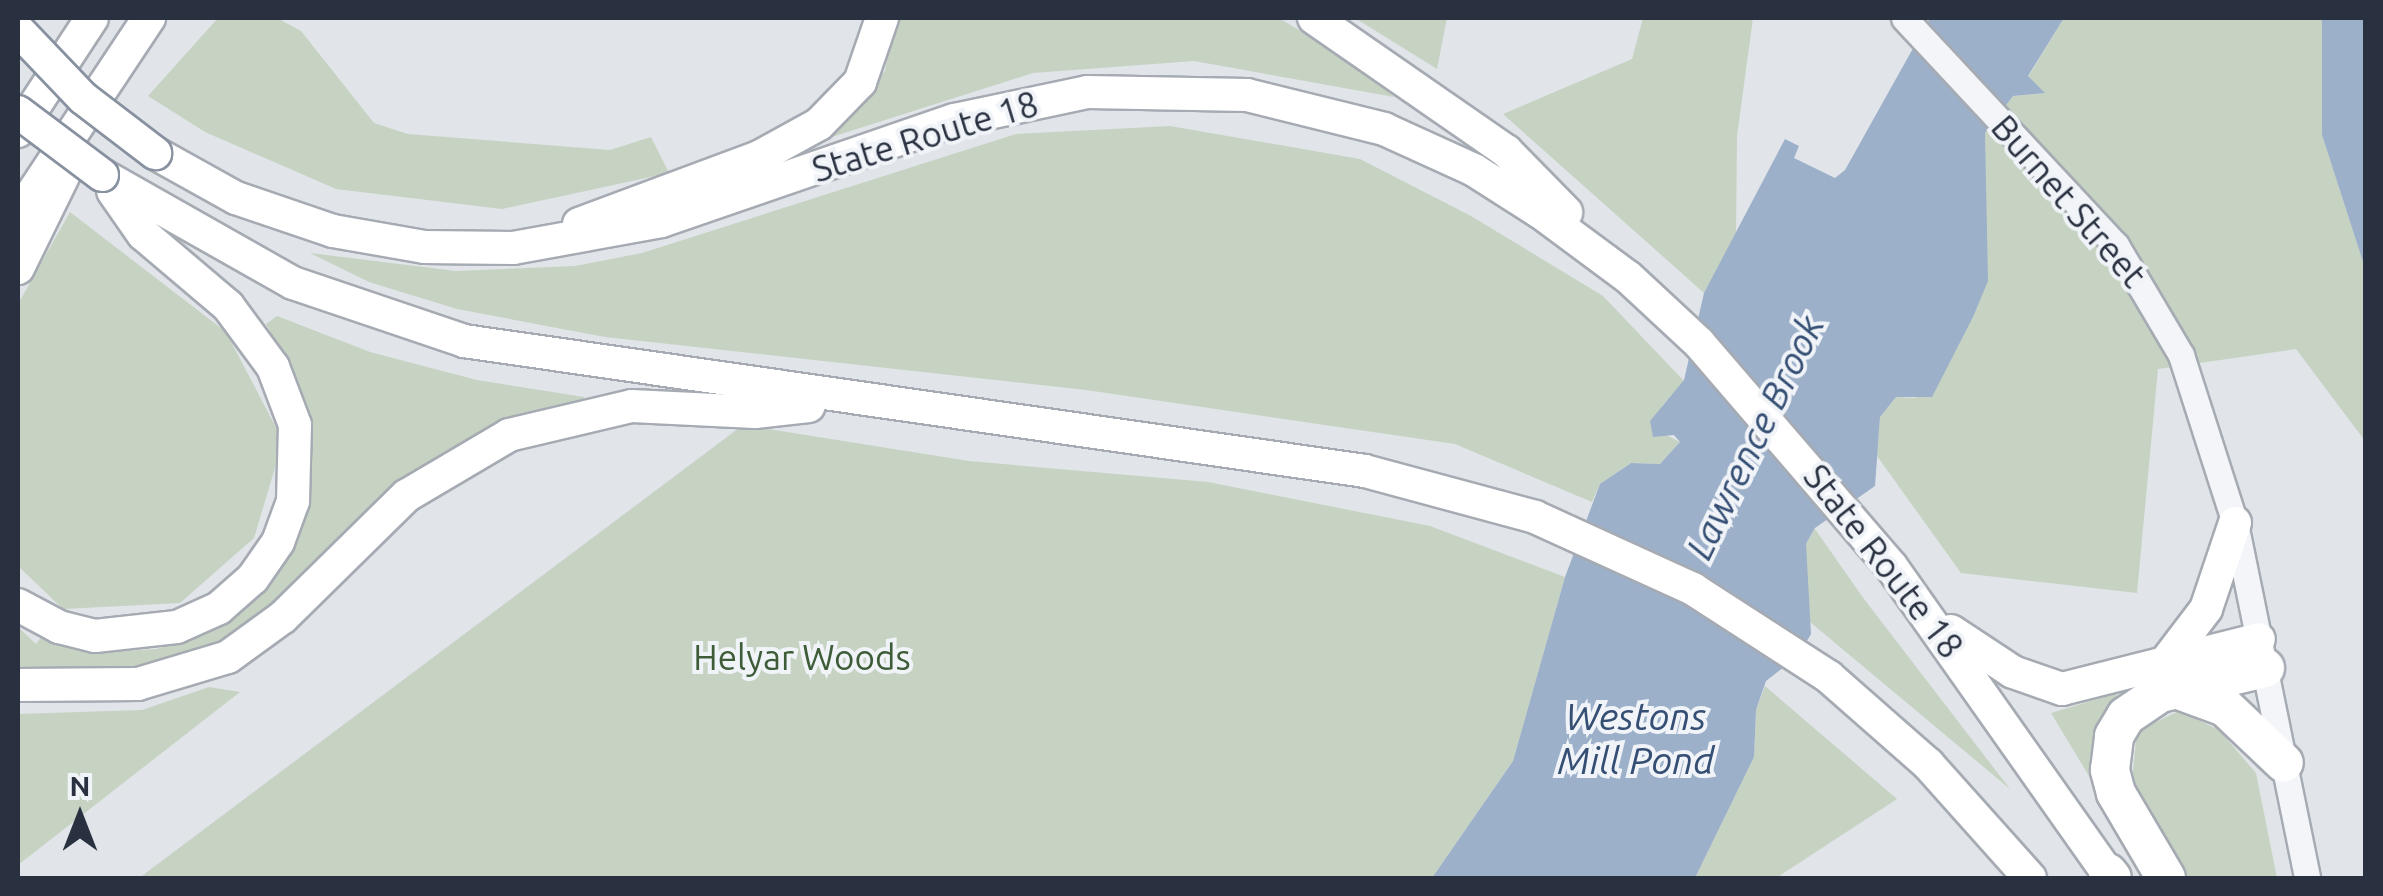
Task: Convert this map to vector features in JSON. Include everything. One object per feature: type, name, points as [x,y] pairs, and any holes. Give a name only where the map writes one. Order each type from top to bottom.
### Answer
[{"type":"highway","points":[[18,44],[34,18]]},
{"type":"highway","points":[[18,131],[92,18]]},
{"type":"highway","points":[[18,215],[150,18]]},
{"type":"highway","points":[[513,248],[728,170],[803,135],[860,82],[882,18]]},
{"type":"highway","points":[[1314,18],[1506,151],[1628,277]]},
{"type":"highway","name":"State Route 18","points":[[18,30],[83,98],[154,153],[236,198],[333,231],[408,245],[513,248],[661,221],[1026,101],[1180,90],[1310,107],[1414,142],[1506,190],[1628,277],[1766,415],[1929,616],[2111,877]]},
{"type":"highway","points":[[18,268],[111,76]]},
{"type":"highway","points":[[18,112],[102,175],[264,269],[418,329],[554,359],[1334,466],[1459,492],[1648,565],[1765,632],[1858,700],[1958,795],[2030,878]]},
{"type":"highway","points":[[18,605],[60,628],[95,636],[177,628],[219,608],[253,578],[278,542],[293,501],[295,425],[273,366],[228,306],[144,234],[102,175]]},
{"type":"highway","points":[[18,685],[150,683],[228,657],[274,624],[406,496],[481,448],[540,425],[632,406],[755,412],[857,400]]},
{"type":"highway","points":[[2166,878],[2116,793],[2110,760],[2126,716],[2170,673],[2206,608],[2235,523]]},
{"type":"highway","points":[[1929,616],[2013,672],[2051,688],[2087,687],[2262,654]]},
{"type":"highway","points":[[2170,673],[2225,707],[2284,763]]},
{"type":"street","name":"Burnet Street","points":[[1909,23],[2116,245],[2151,296],[2197,390],[2235,523],[2307,878]]},
{"type":"green space","points":[[218,18],[277,18],[301,31],[374,123],[408,134],[610,150],[651,137],[669,173],[502,209],[336,189],[205,132],[148,96]]},
{"type":"green space","points":[[893,18],[1279,18],[1366,71],[1394,97],[1194,61],[1033,73],[797,148],[885,71]]},
{"type":"green space","points":[[1355,18],[1447,18],[1437,69]]},
{"type":"green space","points":[[1643,18],[1753,18],[1737,136],[1736,237],[1704,293],[1503,114],[1632,59]]},
{"type":"green space","points":[[2064,18],[2322,18],[2322,135],[2365,268],[2365,441],[2296,349],[2158,369],[2137,593],[1961,573],[1877,456],[1880,417],[1896,397],[1915,398],[1973,317],[1985,133],[2013,96],[2044,93],[2028,77]]},
{"type":"green space","points":[[1170,126],[1360,159],[1471,216],[1603,296],[1684,381],[1662,406],[1666,435],[1680,442],[1660,464],[1631,463],[1600,484],[1592,502],[1455,444],[1086,390],[605,337],[457,309],[369,282],[310,253],[456,271],[575,266],[642,253],[1016,134]]},
{"type":"green space","points":[[70,212],[226,332],[283,441],[254,538],[180,603],[63,609],[18,566],[18,304]]},
{"type":"green space","points":[[277,316],[370,352],[477,380],[584,397],[584,402],[459,446],[373,503],[250,627],[217,648],[156,669],[20,670],[18,627],[36,644],[42,636],[105,652],[157,649],[222,624],[307,507],[311,426],[299,384],[266,324]]},
{"type":"green space","name":"Helyar Woods","points":[[743,425],[969,461],[1208,482],[1430,526],[1565,577],[1513,761],[1432,878],[139,878]]},
{"type":"green space","points":[[1815,529],[2010,789],[1810,622],[1804,569],[1806,544]]},
{"type":"green space","points":[[1765,686],[1897,799],[1776,878],[1695,878],[1754,757],[1756,710]]},
{"type":"green space","points":[[209,687],[240,692],[18,865],[18,714],[142,710]]},
{"type":"green space","points":[[2118,693],[2094,731],[2092,781],[2051,713]]},
{"type":"green space","points":[[2179,711],[2219,730],[2256,773],[2277,878],[2185,878],[2165,844],[2132,780],[2137,731]]},
{"type":"water","points":[[1930,18],[2064,18],[2028,76],[2045,93],[2013,96],[1985,133],[1988,281],[1973,317],[1932,397],[1896,397],[1880,417],[1875,486],[1815,528],[1806,544],[1811,634],[1798,656],[1766,681],[1756,710],[1754,757],[1695,878],[1432,878],[1513,761],[1565,577],[1600,484],[1631,463],[1660,464],[1680,442],[1674,435],[1653,437],[1650,421],[1684,380],[1704,293],[1785,139],[1799,146],[1794,158],[1835,178],[1845,170]]},
{"type":"water","points":[[2322,18],[2365,18],[2365,268],[2322,135]]},
{"type":"water label","name":"Lawrence Brook","points":[[1755,437]]},
{"type":"water label","name":"Westons Mill Pond","points":[[1636,739]]}]
